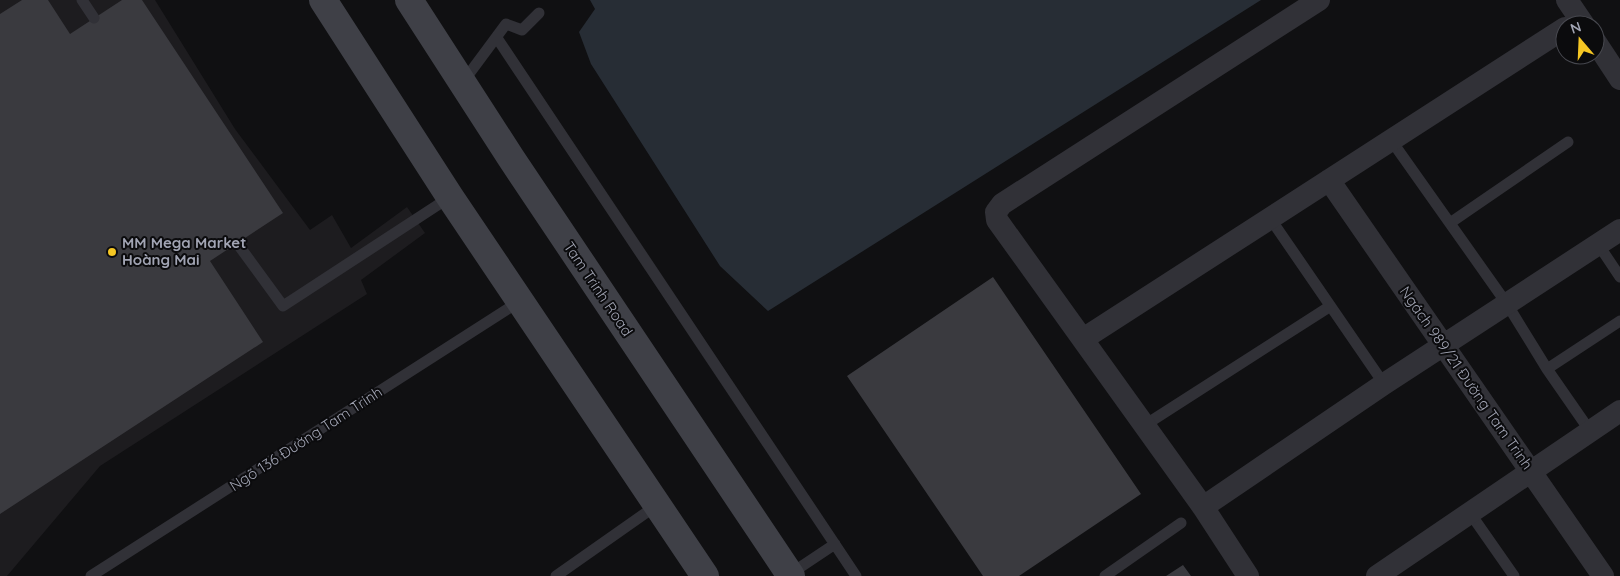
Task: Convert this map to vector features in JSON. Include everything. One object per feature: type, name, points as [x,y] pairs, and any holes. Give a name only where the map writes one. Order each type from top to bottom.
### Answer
[{"type":"main road","points":[[323,0],[450,197],[705,576]]},
{"type":"main road","name":"Tam Trinh Road","points":[[408,0],[791,575]]},
{"type":"street","points":[[1248,576],[1203,506],[996,220],[996,212],[1002,204],[1319,0]]},
{"type":"street","points":[[1567,0],[1572,15]]},
{"type":"street","points":[[1083,339],[1555,37]]},
{"type":"street","points":[[1605,56],[1620,79]]},
{"type":"street","name":"Ngách 989/21 Đường Tam Trinh","points":[[1329,180],[1603,576]]},
{"type":"street","points":[[1203,506],[1384,384],[1620,230]]},
{"type":"street","points":[[1377,576],[1620,412]]},
{"type":"lane","points":[[83,0],[94,18]]},
{"type":"lane","points":[[462,83],[506,24],[522,30],[539,12]]},
{"type":"lane","points":[[496,38],[856,576]]},
{"type":"lane","points":[[1391,140],[1507,304],[1590,432]]},
{"type":"lane","points":[[1450,223],[1568,142]]},
{"type":"lane","points":[[237,243],[283,306],[450,197]]},
{"type":"lane","points":[[1270,218],[1329,307],[1384,384]]},
{"type":"lane","points":[[1598,244],[1620,278]]},
{"type":"lane","name":"Ngõ 136 Đường Tam Trinh","points":[[91,576],[520,302]]},
{"type":"lane","points":[[1145,425],[1329,307]]},
{"type":"lane","points":[[1548,369],[1620,321]]},
{"type":"lane","points":[[556,576],[657,505]]},
{"type":"lane","points":[[1470,513],[1514,576]]},
{"type":"lane","points":[[1105,576],[1181,523]]},
{"type":"lane","points":[[791,575],[834,544]]},
{"type":"shaded area","name":"MM Mega Market Hoàng Mai","points":[[0,0],[155,0],[235,129],[310,230],[332,215],[351,248],[407,207],[425,233],[361,280],[367,294],[100,466],[7,576],[0,576]]},
{"type":"shaded area","points":[[590,0],[1261,0],[768,311],[720,266],[591,64],[579,32],[595,9]]},
{"type":"building","name":"MM Mega Market Hoàng Mai","points":[[22,0],[48,0],[70,34],[122,0],[142,0],[283,213],[210,261],[263,342],[0,514],[0,14]]},
{"type":"building","points":[[993,277],[1141,494],[1019,576],[983,576],[847,376]]},
{"type":"building","points":[[1183,565],[1191,576],[1166,576]]},
{"type":"place","name":"MM Mega Market Hoàng Mai","points":[[112,252]]}]
